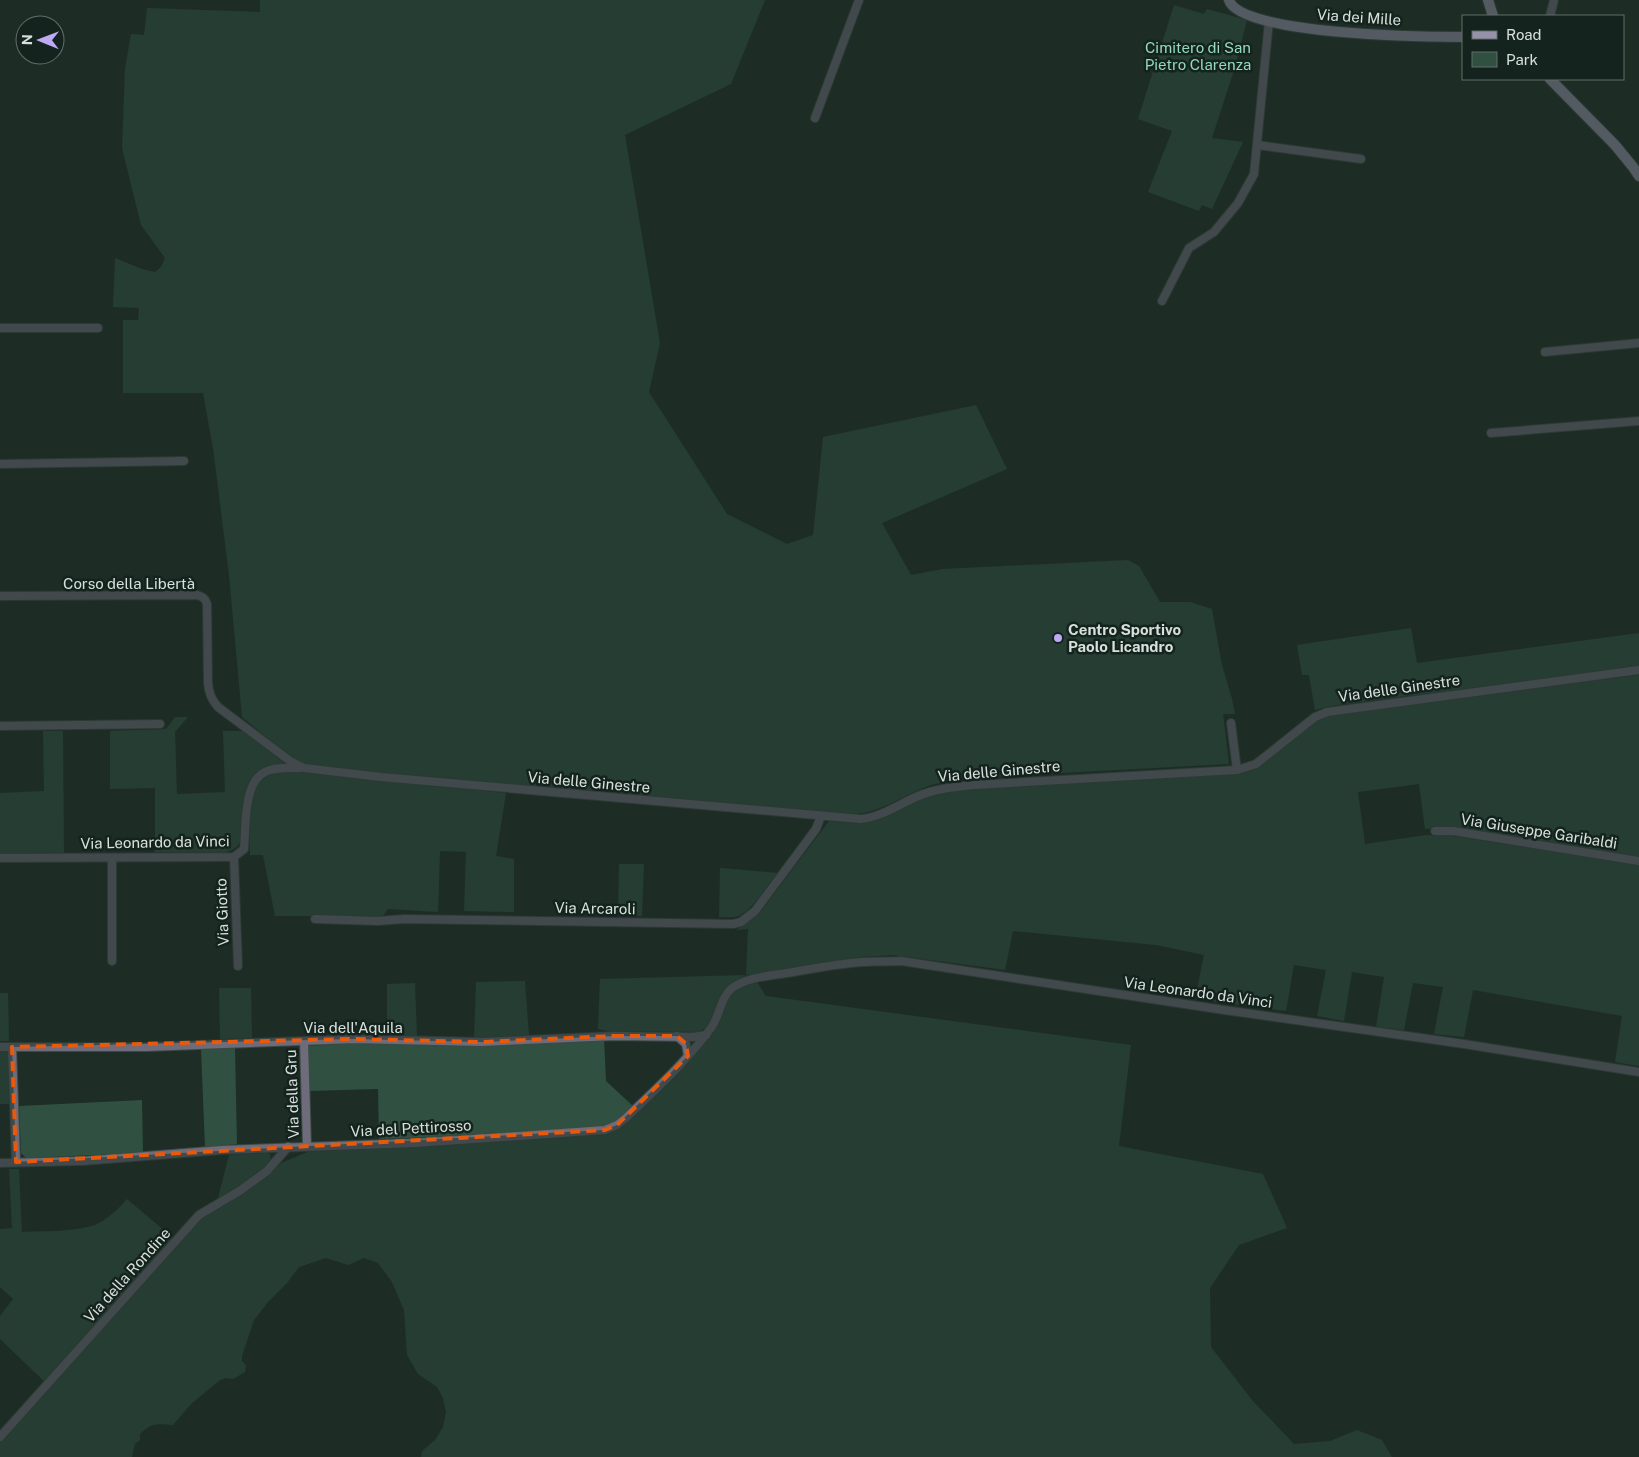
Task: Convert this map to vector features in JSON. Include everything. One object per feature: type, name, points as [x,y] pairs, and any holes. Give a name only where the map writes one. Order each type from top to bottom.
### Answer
[{"type":"main road","points":[[1488,0],[1493,15]]},
{"type":"main road","name":"Via dei Mille","points":[[1230,2],[1239,12],[1303,28],[1335,32],[1462,37]]},
{"type":"main road","points":[[1551,80],[1615,146],[1639,176]]},
{"type":"street","points":[[815,118],[859,0]]},
{"type":"street","points":[[1550,15],[1554,0]]},
{"type":"street","points":[[1162,301],[1189,248],[1214,232],[1238,203],[1254,174],[1269,21]]},
{"type":"street","points":[[1257,145],[1361,159]]},
{"type":"street","points":[[0,328],[98,328]]},
{"type":"street","points":[[1544,352],[1639,343]]},
{"type":"street","points":[[1491,434],[1639,421]]},
{"type":"street","points":[[0,464],[184,461]]},
{"type":"street","name":"Corso della Libertà","points":[[0,596],[202,596],[206,599],[207,604],[209,693],[212,701],[218,707],[243,725]]},
{"type":"street","name":"Via delle Ginestre","points":[[243,725],[290,761],[304,768],[381,777],[861,819],[870,818],[931,792],[973,785],[1237,770],[1256,764],[1315,717],[1327,712],[1639,670]]},
{"type":"street","points":[[1231,723],[1237,770]]},
{"type":"street","points":[[0,726],[160,724]]},
{"type":"street","name":"Via Leonardo da Vinci","points":[[0,858],[234,857],[244,848],[249,793],[263,772],[276,769],[304,768]]},
{"type":"street","name":"Via Arcaroli","points":[[315,919],[734,924],[741,922],[755,911],[816,829],[821,816]]},
{"type":"street","name":"Via Giuseppe Garibaldi","points":[[1435,831],[1453,831],[1639,860]]},
{"type":"street","name":"Via Giotto","points":[[234,857],[238,966]]},
{"type":"street","points":[[112,858],[112,961]]},
{"type":"street","name":"Via Leonardo da Vinci","points":[[753,979],[844,964],[901,961],[1464,1044],[1639,1072]]},
{"type":"street","name":"Via del Pettirosso","points":[[0,1163],[82,1161],[222,1150],[415,1143],[606,1130],[617,1125],[627,1117],[688,1056],[717,1019],[723,1000],[730,989],[753,979]]},
{"type":"street","name":"Via dell'Aquila","points":[[0,1047],[147,1047],[354,1039],[482,1042],[614,1036],[693,1037],[706,1035]]},
{"type":"street","points":[[677,1036],[686,1044],[688,1056]]},
{"type":"street","name":"Via della Gru","points":[[304,1041],[307,1146]]},
{"type":"street","points":[[12,1047],[16,1162]]},
{"type":"street","name":"Via della Rondine","points":[[0,1437],[199,1216],[267,1171],[288,1147]]},
{"type":"highlighted area","points":[[614,1036],[677,1036],[686,1044],[688,1056],[617,1125],[605,1130],[16,1162],[12,1047],[354,1039],[482,1042]]},
{"type":"green space","points":[[260,0],[765,0],[731,84],[625,135],[660,343],[649,392],[727,514],[787,544],[813,535],[823,437],[976,405],[1007,469],[882,523],[911,575],[943,569],[1128,560],[1139,566],[1160,602],[1190,602],[1212,609],[1222,665],[1235,714],[1223,714],[1229,764],[970,778],[939,783],[881,808],[856,814],[309,766],[293,759],[242,717],[229,575],[213,448],[203,393],[123,393],[123,320],[138,320],[139,308],[113,307],[115,258],[155,272],[161,267],[165,258],[141,225],[122,148],[125,69],[131,34],[144,35],[147,8],[260,12]]},
{"type":"green space","name":"Cimitero di San Pietro Clarenza","points":[[1174,5],[1204,14],[1207,9],[1247,20],[1235,67],[1212,138],[1243,142],[1212,209],[1202,205],[1199,211],[1148,192],[1172,131],[1138,119]]},
{"type":"green space","points":[[1411,628],[1417,663],[1639,633],[1639,666],[1330,706],[1315,710],[1309,675],[1302,675],[1297,645]]},
{"type":"green space","points":[[1639,675],[1639,857],[1454,828],[1425,829],[1419,784],[1358,792],[1365,844],[1426,835],[1452,836],[1639,865],[1639,1066],[1615,1062],[1622,1016],[1473,990],[1464,1037],[1434,1034],[1443,987],[1413,983],[1404,1030],[1376,1027],[1384,977],[1352,972],[1344,1021],[1317,1016],[1326,970],[1294,965],[1286,1011],[1195,999],[1204,955],[1156,945],[1013,931],[1005,970],[893,955],[861,957],[765,974],[746,975],[748,929],[736,930],[759,914],[829,821],[868,823],[931,795],[974,789],[1240,773],[1264,762],[1304,728],[1327,716]]},
{"type":"green space","points":[[175,717],[188,717],[175,732],[177,794],[225,792],[223,731],[245,731],[285,764],[273,765],[263,769],[250,781],[244,799],[240,841],[236,847],[225,853],[155,852],[155,788],[110,789],[110,731],[166,729]]},
{"type":"green space","points":[[43,731],[63,731],[64,854],[0,854],[0,793],[44,791]]},
{"type":"green space","points":[[288,771],[506,793],[496,856],[514,859],[514,912],[464,911],[466,852],[440,851],[438,912],[388,909],[383,916],[275,916],[263,855],[250,855],[250,813],[259,782],[267,775]]},
{"type":"green space","points":[[619,864],[644,864],[642,916],[618,915]]},
{"type":"green space","points":[[720,868],[778,873],[744,913],[737,917],[719,917]]},
{"type":"green space","points":[[746,975],[726,988],[715,1015],[707,1027],[698,1032],[607,1031],[598,1029],[600,979]]},
{"type":"green space","points":[[525,981],[529,1035],[474,1038],[476,982]]},
{"type":"green space","points":[[757,982],[766,996],[1131,1045],[1119,1146],[1263,1174],[1287,1228],[1239,1245],[1210,1288],[1211,1347],[1252,1400],[1294,1444],[1330,1441],[1357,1430],[1382,1440],[1392,1457],[421,1457],[422,1451],[435,1440],[443,1427],[446,1412],[443,1398],[437,1387],[418,1374],[407,1355],[404,1310],[392,1282],[378,1263],[364,1258],[348,1265],[326,1258],[299,1267],[254,1320],[242,1356],[242,1361],[246,1365],[245,1372],[233,1379],[226,1378],[220,1380],[191,1404],[173,1425],[155,1425],[144,1430],[140,1434],[140,1440],[135,1444],[132,1457],[0,1457],[0,1440],[200,1218],[270,1173],[281,1163],[310,1151],[603,1133],[638,1111],[706,1041],[718,1024],[730,996],[736,990]]},
{"type":"green space","points":[[415,983],[417,1038],[387,1037],[387,984]]},
{"type":"green space","points":[[219,988],[251,988],[252,1038],[220,1039]]},
{"type":"green space","points":[[0,993],[8,993],[9,1041],[0,1041]]},
{"type":"green space","points":[[604,1039],[606,1081],[633,1106],[619,1120],[604,1127],[473,1136],[379,1139],[378,1089],[310,1091],[308,1046],[354,1043]]},
{"type":"green space","points":[[235,1048],[237,1144],[205,1148],[201,1049]]},
{"type":"green space","points":[[0,1050],[6,1050],[8,1055],[10,1104],[0,1104]]},
{"type":"green space","points":[[142,1100],[143,1153],[26,1158],[21,1153],[19,1106]]},
{"type":"green space","points":[[270,1154],[271,1160],[265,1170],[218,1198],[229,1155]]},
{"type":"green space","points":[[9,1169],[19,1169],[22,1232],[60,1231],[89,1227],[101,1222],[127,1199],[173,1238],[45,1382],[0,1339],[0,1316],[13,1299],[0,1287],[0,1229],[12,1228]]},
{"type":"place","name":"Centro Sportivo Paolo Licandro","points":[[1058,638]]}]
